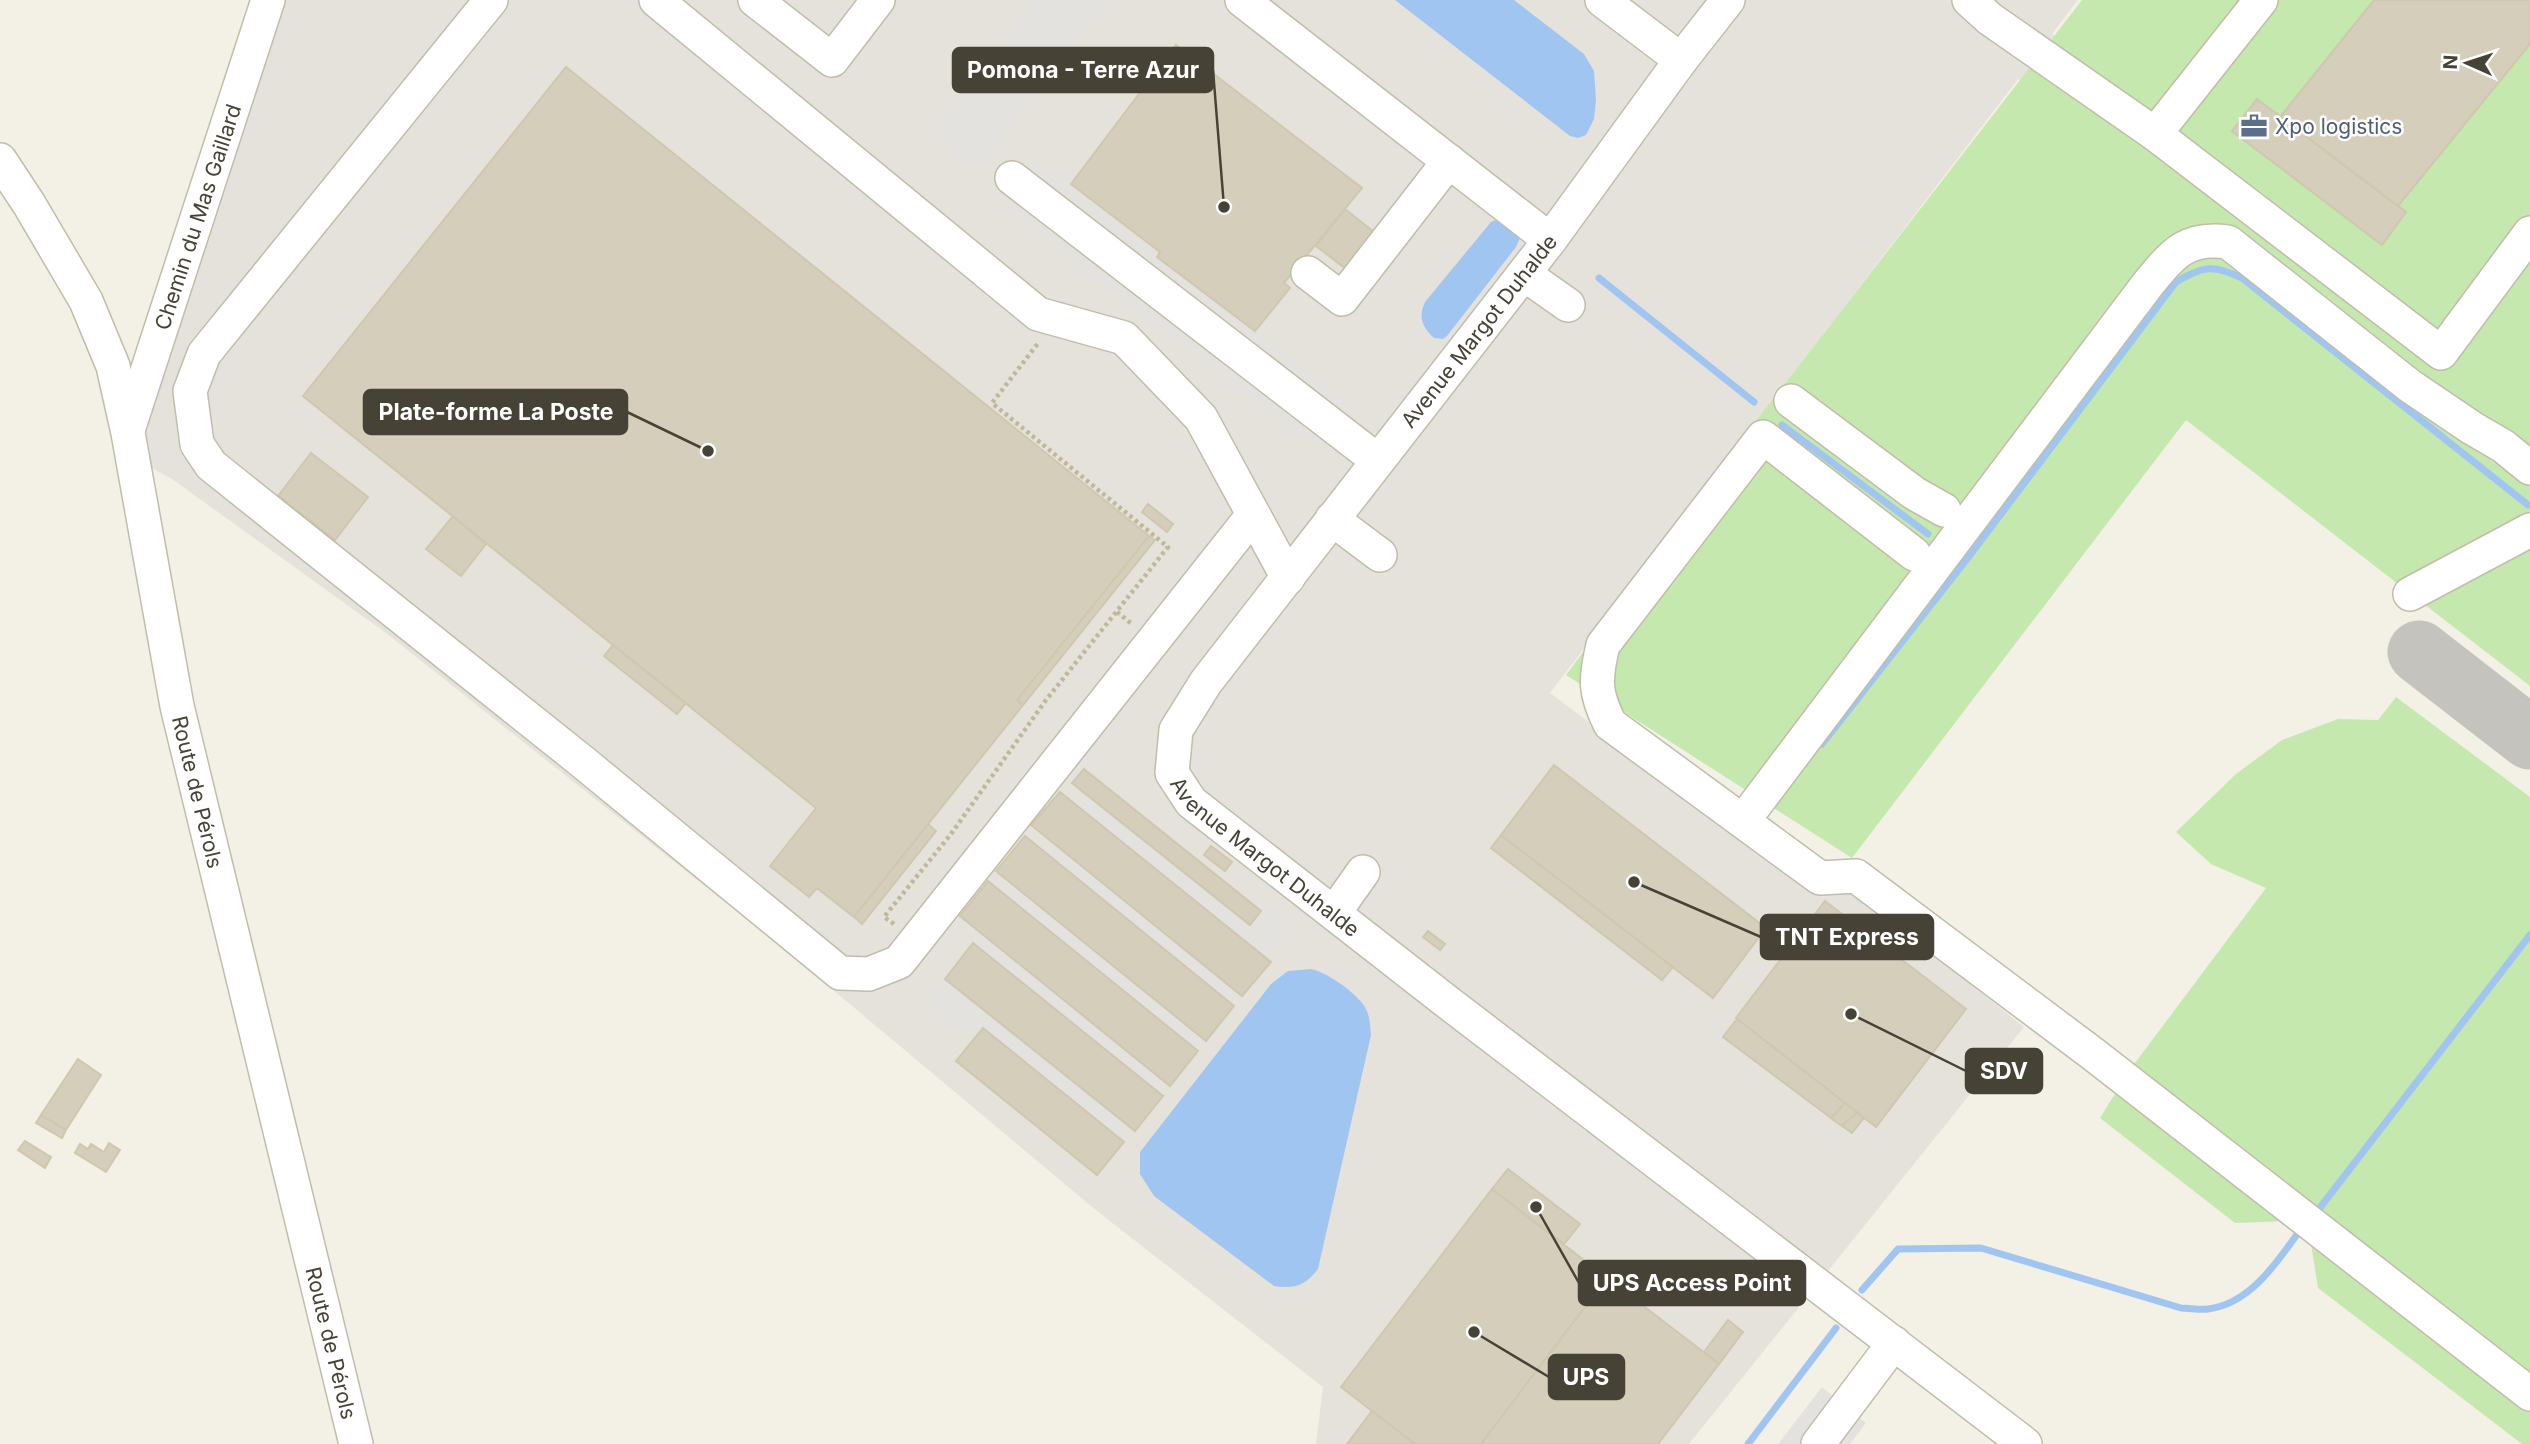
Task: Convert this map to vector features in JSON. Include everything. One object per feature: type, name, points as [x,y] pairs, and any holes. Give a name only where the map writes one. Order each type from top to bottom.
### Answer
[{"type":"street","name":"Chemin du Mas Gaillard","points":[[128,433],[268,0]]},
{"type":"street","points":[[491,0],[204,354],[190,391],[197,444],[211,466],[584,763],[840,973],[869,974],[899,962],[1253,515]]},
{"type":"street","points":[[656,0],[1038,314],[1124,338],[1201,418],[1288,578]]},
{"type":"street","points":[[755,0],[832,60],[877,0]]},
{"type":"street","points":[[1242,0],[1550,240]]},
{"type":"street","points":[[1602,0],[1681,60]]},
{"type":"street","name":"Avenue Margot Duhalde","points":[[1728,0],[1524,274],[1206,682],[1176,730],[1171,773],[1191,802],[2025,1444]]},
{"type":"street","points":[[1969,0],[1990,19],[2155,134],[2441,353],[2530,233]]},
{"type":"street","points":[[2155,134],[2261,0]]},
{"type":"street","name":"Route de Pérols","points":[[0,160],[30,204],[86,300],[113,366],[128,433],[177,706],[356,1444]]},
{"type":"street","points":[[1308,273],[1342,299],[1449,161]]},
{"type":"street","points":[[1012,178],[1377,460]]},
{"type":"street","points":[[1743,821],[2148,284],[2179,249],[2209,239],[2228,242],[2410,386],[2503,446],[2530,468]]},
{"type":"street","points":[[1524,274],[1568,305]]},
{"type":"street","points":[[1791,401],[1914,493],[1944,510]]},
{"type":"street","points":[[1914,554],[1763,437],[1603,645],[1596,675],[1600,703],[1611,724],[1820,878],[1856,876],[2093,1054],[2530,1394]]},
{"type":"street","points":[[1332,519],[1380,555]]},
{"type":"street","points":[[2410,594],[2530,530]]},
{"type":"street","points":[[1334,913],[1363,872]]},
{"type":"street","points":[[1818,1444],[1894,1343]]},
{"type":"path","points":[[916,942],[884,917],[951,834],[1046,700],[1168,547],[992,403],[1057,320]]},
{"type":"shaded area","points":[[282,0],[2078,0],[2052,34],[2087,61],[2443,408],[2018,79],[1550,693],[1823,897],[1838,878],[2024,1027],[1689,1444],[1316,1444],[1323,1387],[1097,1211],[784,949],[386,633],[172,479],[152,468],[128,433]]},
{"type":"shaded area","points":[[1037,0],[1107,0],[979,165],[966,154],[955,157],[948,151],[949,142],[935,131]]},
{"type":"shaded area","points":[[1035,160],[1351,404],[1317,448],[1001,204]]},
{"type":"shaded area","points":[[1088,793],[1240,918],[1255,902],[1287,924],[1110,1148],[930,1004]]},
{"type":"shaded area","points":[[1822,1387],[1866,1423],[1850,1444],[1778,1444]]},
{"type":"green space","points":[[2082,0],[2530,0],[2530,686],[2186,420],[1852,858],[1566,675],[1729,456]]},
{"type":"green space","points":[[2396,697],[2530,797],[2530,1444],[2522,1444],[2318,1288],[2310,1237],[2287,1221],[2235,1223],[2100,1118],[2129,1071],[2266,888],[2211,864],[2176,832],[2236,774],[2282,740],[2338,719],[2378,720]]},
{"type":"water","points":[[1395,0],[1514,0],[1584,54],[1594,71],[1594,119],[1586,135],[1578,138],[1570,136]]},
{"type":"water","points":[[1498,219],[1520,238],[1516,247],[1447,336],[1443,339],[1434,338],[1422,322],[1425,302],[1491,222]]},
{"type":"water","points":[[1311,969],[1331,978],[1358,998],[1368,1014],[1371,1035],[1318,1269],[1304,1283],[1281,1287],[1274,1286],[1154,1196],[1140,1174],[1140,1152],[1271,984],[1288,971]]},
{"type":"building","points":[[2374,0],[2530,0],[2530,44],[2398,206],[2280,117]]},
{"type":"building","points":[[1176,45],[1362,188],[1284,283],[1290,288],[1255,331],[1157,257],[1160,252],[1071,184]]},
{"type":"building","points":[[566,67],[1149,536],[1017,700],[1023,705],[854,917],[817,888],[809,897],[770,866],[816,808],[303,396]]},
{"type":"building","points":[[2257,99],[2406,212],[2382,245],[2232,131]]},
{"type":"building","points":[[1345,209],[1375,233],[1346,269],[1316,246]]},
{"type":"building","points":[[311,453],[368,497],[335,540],[278,496]]},
{"type":"building","points":[[1148,504],[1173,524],[1167,532],[1142,512]]},
{"type":"building","points":[[453,516],[486,544],[461,576],[426,549]]},
{"type":"building","points":[[1149,536],[1155,540],[1023,705],[1017,700]]},
{"type":"building","points":[[613,645],[686,703],[677,714],[604,656]]},
{"type":"building","points":[[1554,765],[1766,928],[1713,998],[1501,835]]},
{"type":"building","points":[[1084,769],[1261,911],[1250,925],[1072,783]]},
{"type":"building","points":[[1060,792],[1271,962],[1242,996],[1031,825]]},
{"type":"building","points":[[928,824],[936,831],[862,924],[854,917]]},
{"type":"building","points":[[1501,835],[1673,967],[1662,980],[1491,848]]},
{"type":"building","points":[[1025,836],[1234,1006],[1206,1041],[996,871]]},
{"type":"building","points":[[1211,846],[1232,862],[1225,871],[1204,855]]},
{"type":"building","points":[[988,881],[1198,1051],[1170,1086],[960,916]]},
{"type":"building","points":[[1825,901],[1966,1009],[1876,1127],[1736,1018]]},
{"type":"building","points":[[1428,931],[1445,944],[1440,950],[1423,937]]},
{"type":"building","points":[[973,943],[1163,1096],[1135,1131],[945,979]]},
{"type":"building","points":[[1737,1019],[1845,1103],[1831,1118],[1723,1037]]},
{"type":"building","points":[[983,1028],[1124,1142],[1097,1175],[956,1061]]},
{"type":"building","points":[[78,1059],[101,1075],[66,1130],[41,1115]]},
{"type":"building","points":[[1845,1103],[1857,1112],[1842,1126],[1831,1118]]},
{"type":"building","points":[[1857,1112],[1864,1118],[1852,1133],[1842,1126]]},
{"type":"building","points":[[41,1115],[66,1130],[62,1138],[36,1123]]},
{"type":"building","points":[[25,1141],[51,1157],[45,1168],[18,1150]]},
{"type":"building","points":[[109,1143],[120,1150],[106,1172],[75,1153],[80,1144],[88,1149],[91,1144],[104,1152]]},
{"type":"building","points":[[1508,1169],[1580,1224],[1564,1244],[1492,1189]]},
{"type":"building","points":[[1492,1189],[1607,1278],[1481,1444],[1415,1444],[1341,1387]]},
{"type":"building","points":[[1607,1278],[1719,1364],[1658,1444],[1481,1444]]},
{"type":"building","points":[[1728,1320],[1743,1332],[1719,1364],[1704,1352]]},
{"type":"building","points":[[1372,1411],[1415,1444],[1347,1444]]},
{"type":"waterway","points":[[1822,744],[1970,555],[2176,282],[2201,270],[2223,270],[2242,278],[2528,505]]},
{"type":"waterway","points":[[1599,278],[1754,402]]},
{"type":"waterway","points":[[1782,425],[1928,534]]},
{"type":"waterway","points":[[2319,1209],[2530,935]]},
{"type":"waterway","points":[[1862,1290],[1898,1249],[1981,1248],[2181,1308],[2208,1309],[2223,1306],[2249,1291],[2271,1269],[2298,1233]]},
{"type":"waterway","points":[[1748,1444],[1836,1328]]},
{"type":"taxiway","points":[[2419,652],[2530,738]]},
{"type":"place","name":"Xpo logistics","points":[[2254,126]]},
{"type":"place","name":"Pomona - Terre Azur","points":[[1224,207]]},
{"type":"place","name":"Plate-forme La Poste","points":[[708,451]]},
{"type":"place","name":"TNT Express","points":[[1634,882]]},
{"type":"place","name":"SDV","points":[[1851,1014]]},
{"type":"place","name":"UPS Access Point","points":[[1536,1207]]},
{"type":"place","name":"UPS","points":[[1474,1332]]}]
